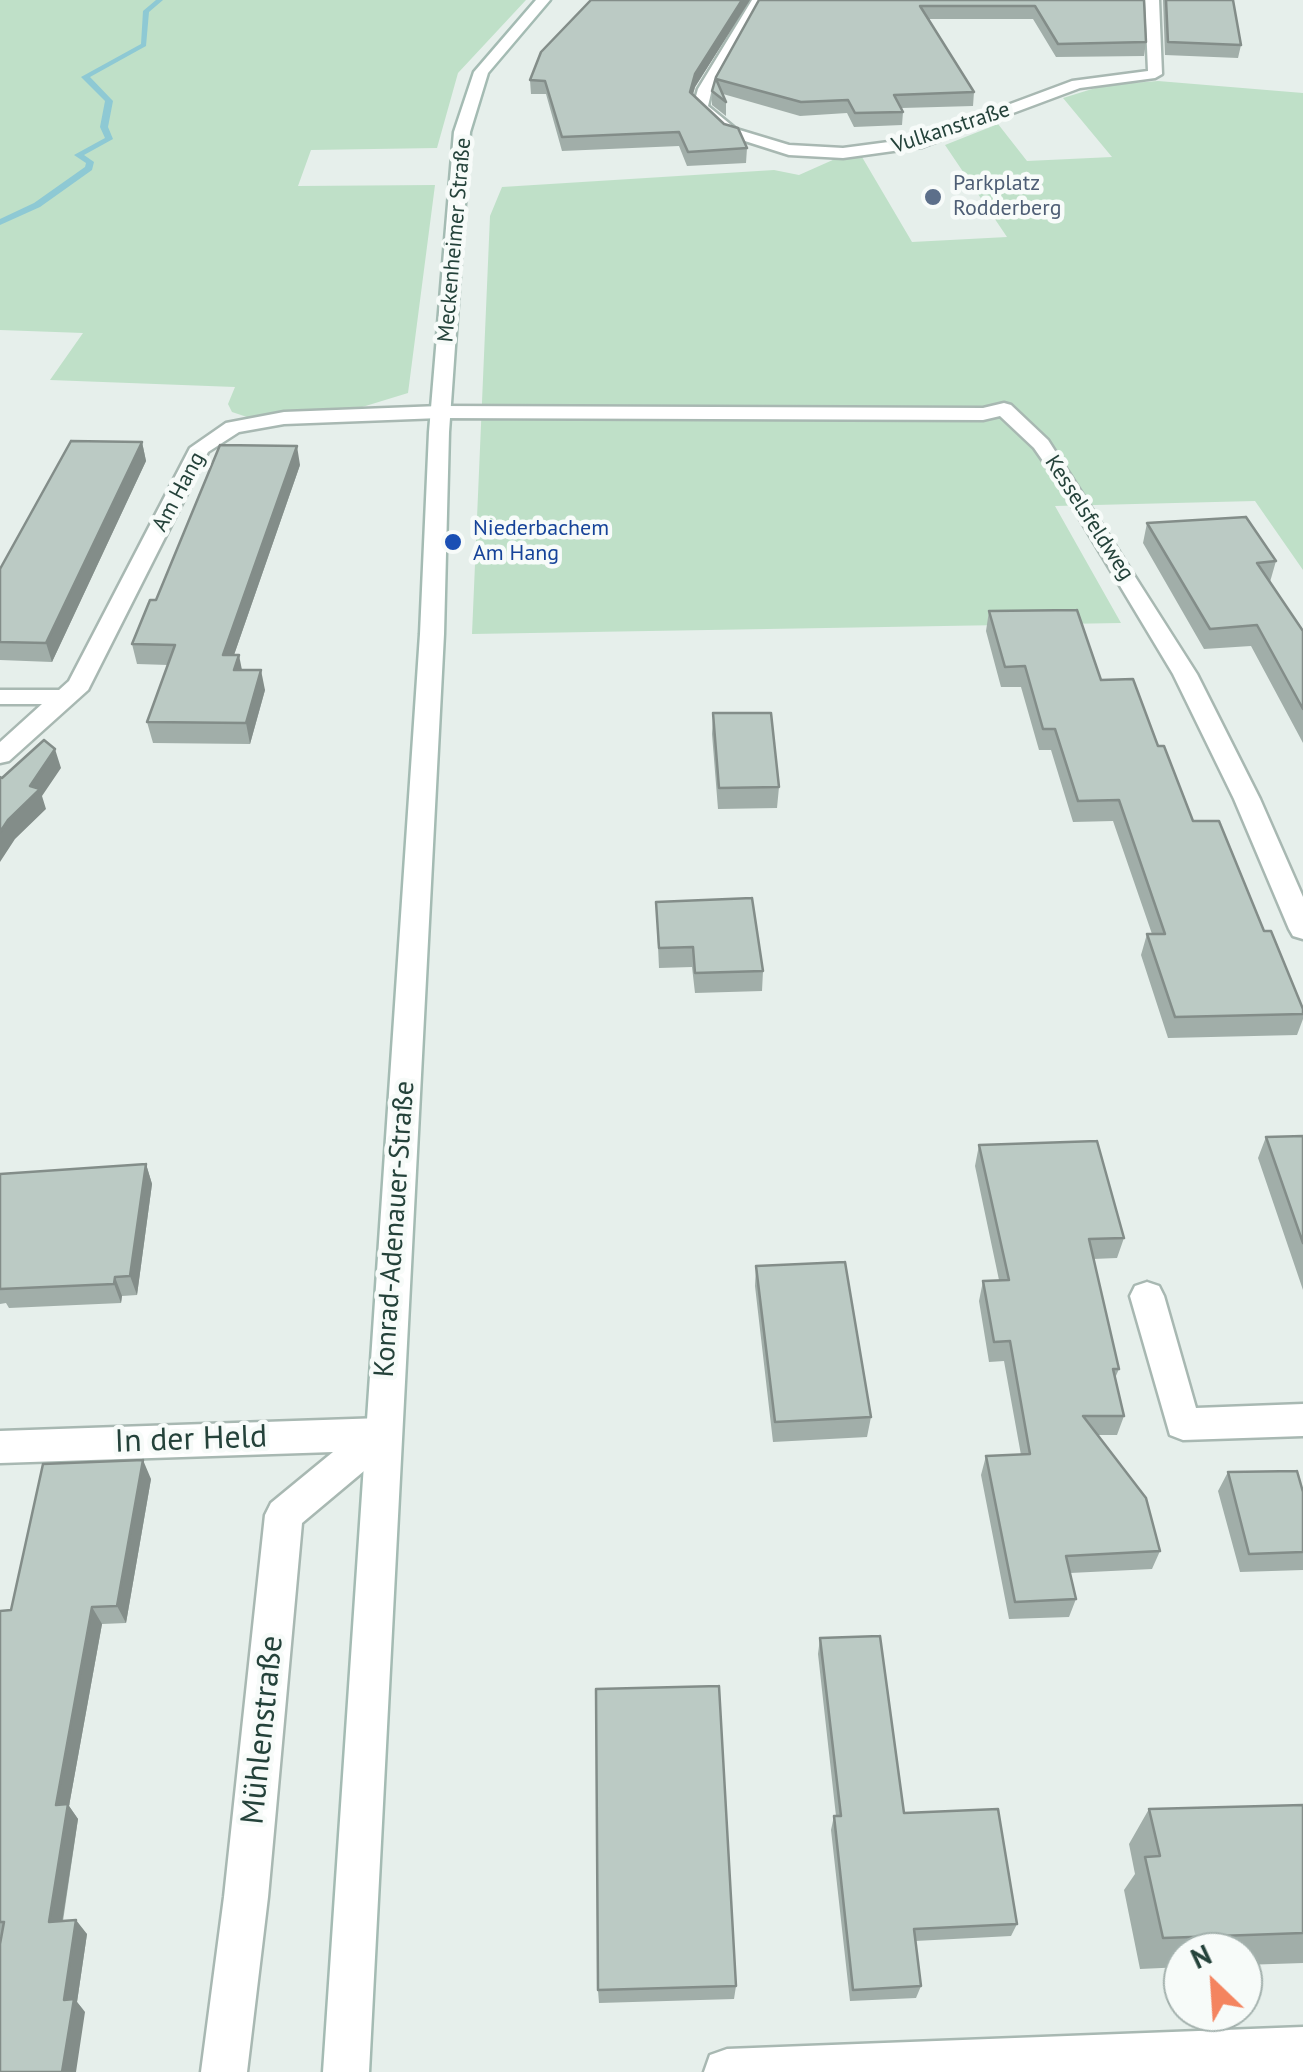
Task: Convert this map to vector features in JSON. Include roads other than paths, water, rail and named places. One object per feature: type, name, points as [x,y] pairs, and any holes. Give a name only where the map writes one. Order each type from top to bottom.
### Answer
[{"type":"street","name":"Meckenheimer Straße","points":[[441,399],[462,132],[481,72],[543,0]]},
{"type":"street","name":"Vulkanstraße","points":[[760,0],[751,6],[705,89],[700,108],[731,132],[790,150],[843,153],[900,148],[1077,84],[1154,74],[1152,0]]},
{"type":"street","name":"Am Hang","points":[[0,754],[80,685],[200,448],[233,426],[441,399]]},
{"type":"street","name":"Kesselsfeldweg","points":[[441,399],[984,414],[1004,409],[1041,444],[1067,481],[1185,674],[1303,929]]},
{"type":"street","name":"Konrad-Adenauer-Straße","points":[[346,2072],[432,634],[441,399]]},
{"type":"street","points":[[0,698],[66,697]]},
{"type":"street","points":[[1147,1296],[1183,1424],[1303,1420]]},
{"type":"street","name":"In der Held","points":[[0,1446],[382,1434]]},
{"type":"street","name":"Mühlenstraße","points":[[224,2072],[246,1897],[284,1515],[382,1434]]},
{"type":"street","points":[[726,2072],[1303,2050]]},
{"type":"waterway","points":[[0,222],[37,205],[89,168],[90,162],[78,155],[109,139],[104,127],[109,101],[85,77],[144,45],[146,11],[160,0]]},
{"type":"place","name":"Parkplatz Rodderberg","points":[[933,197]]},
{"type":"place","name":"Niederbachem Am Hang","points":[[453,542]]}]
